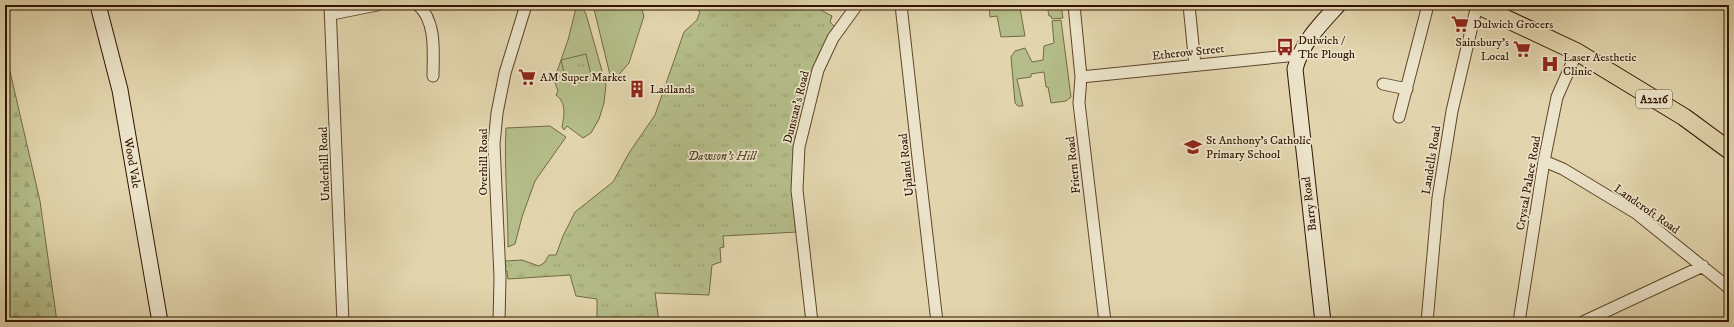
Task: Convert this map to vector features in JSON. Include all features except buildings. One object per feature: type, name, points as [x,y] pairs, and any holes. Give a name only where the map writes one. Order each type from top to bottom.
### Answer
[{"type":"main road","name":"Wood Vale","points":[[98,5],[120,90],[160,322]]},
{"type":"main road","name":"Barry Road","points":[[1323,322],[1295,69],[1298,55],[1308,38],[1338,5]]},
{"type":"main road","name":"A2216","points":[[1477,5],[1577,52],[1684,117],[1729,150]]},
{"type":"street","points":[[331,10],[376,5]]},
{"type":"street","points":[[418,5],[428,18],[433,37],[433,76]]},
{"type":"street","name":"Overhill Road","points":[[499,322],[500,277],[494,144],[496,121],[504,73],[526,5]]},
{"type":"street","name":"Dunstan's Road","points":[[812,322],[797,190],[798,147],[818,70],[833,38],[857,5]]},
{"type":"street","name":"Upland Road","points":[[901,5],[918,150],[925,232],[937,322]]},
{"type":"street","name":"Friern Road","points":[[1074,5],[1081,77],[1079,103],[1105,322]]},
{"type":"street","points":[[1189,5],[1195,65]]},
{"type":"street","points":[[1400,117],[1428,5]]},
{"type":"street","name":"Landells Road","points":[[1427,322],[1438,198],[1452,111],[1477,5]]},
{"type":"street","name":"Underhill Road","points":[[331,10],[343,322]]},
{"type":"street","name":"Crystal Palace Road","points":[[1519,322],[1544,161],[1557,97],[1577,52]]},
{"type":"street","name":"Etherow Street","points":[[1081,77],[1298,55]]},
{"type":"street","points":[[1383,84],[1407,89]]},
{"type":"street","name":"Landcroft Road","points":[[1544,161],[1563,169],[1636,213],[1729,288]]},
{"type":"street","points":[[1583,322],[1703,266]]},
{"type":"green space","points":[[593,5],[636,5],[642,10],[644,16],[629,63],[614,80],[611,79]]},
{"type":"green space","name":"Dawson's Hill","points":[[692,5],[812,5],[832,16],[830,22],[838,30],[821,71],[802,145],[798,232],[723,236],[724,247],[720,248],[721,262],[712,265],[709,295],[655,293],[659,322],[648,322],[646,318],[645,322],[597,322],[597,299],[576,296],[570,275],[508,279],[507,271],[504,271],[505,261],[522,260],[539,266],[544,263],[549,255],[556,255],[563,236],[575,212],[613,182],[629,153],[655,115],[684,32],[697,20],[700,12]]},
{"type":"green space","points":[[989,5],[1034,5],[1020,8],[1025,36],[1001,37],[997,16],[990,17]]},
{"type":"green space","points":[[1047,5],[1061,5],[1063,18],[1052,19],[1051,16],[1049,16]]},
{"type":"green space","points":[[581,6],[586,14],[606,85],[604,103],[599,119],[591,133],[583,138],[567,126],[564,130],[562,127],[564,110],[562,102],[556,95],[558,91],[554,80],[568,40],[576,8]]},
{"type":"green space","points":[[1061,20],[1071,97],[1066,101],[1051,103],[1048,87],[1046,87],[1044,72],[1031,74],[1031,77],[1017,79],[1023,106],[1018,106],[1015,103],[1011,57],[1015,51],[1025,48],[1032,62],[1043,60],[1044,46],[1054,43],[1052,21]]},
{"type":"green space","points":[[5,50],[40,201],[57,322],[5,322]]},
{"type":"green space","points":[[586,54],[591,75],[566,81],[561,60]]},
{"type":"green space","points":[[550,126],[566,137],[535,181],[522,217],[515,244],[508,247],[505,158],[506,128]]},
{"type":"place","name":"Dulwich Grocers","points":[[1460,24]]},
{"type":"place","name":"Dulwich / The Plough","points":[[1285,47]]},
{"type":"place","name":"Sainsbury's Local","points":[[1522,49]]},
{"type":"place","name":"Laser Aesthetic Clinic","points":[[1550,64]]},
{"type":"place","name":"AM Super Market","points":[[527,77]]},
{"type":"place","name":"Ladlands","points":[[637,89]]},
{"type":"place","name":"St Anthony's Catholic Primary School","points":[[1193,147]]}]
